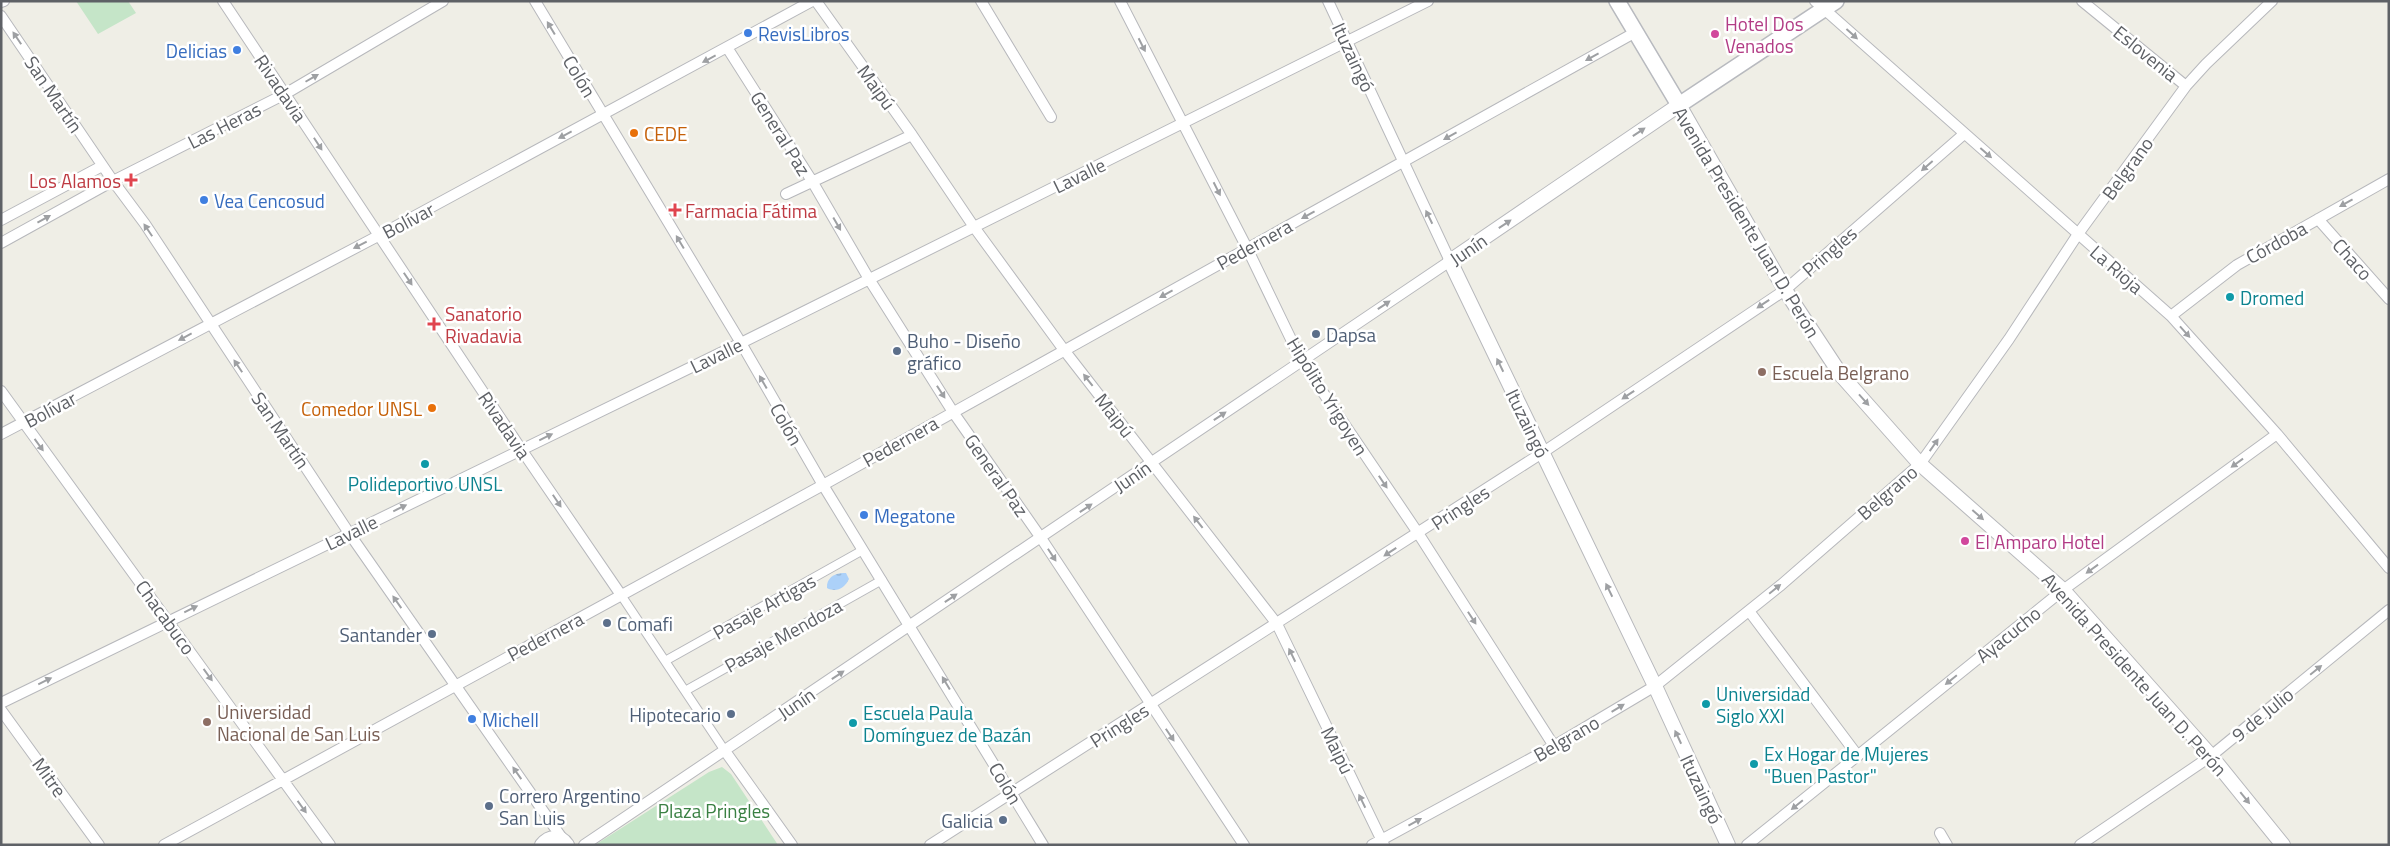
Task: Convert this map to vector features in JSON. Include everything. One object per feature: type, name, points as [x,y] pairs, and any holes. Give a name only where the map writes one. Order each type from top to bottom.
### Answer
[{"type":"main road","name":"Avenida Presidente Juan D. Perón","points":[[1617,1],[1634,33],[1678,105]]},
{"type":"main road","points":[[1678,105],[1825,4]]},
{"type":"street","name":"Rivadavia","points":[[223,1],[521,449],[725,751],[792,845]]},
{"type":"street","name":"Las Heras","points":[[1,243],[113,181],[285,94],[443,1]]},
{"type":"street","name":"Colón","points":[[535,1],[741,343],[823,485],[1043,845]]},
{"type":"street","name":"Bolívar","points":[[1,434],[378,236],[728,49],[812,1]]},
{"type":"street","name":"Maipú","points":[[816,1],[912,135],[974,228],[1064,350],[1277,624],[1379,843]]},
{"type":"street","points":[[982,1],[1051,117]]},
{"type":"street","name":"Hipólito Yrigoyen","points":[[1120,1],[1247,248],[1301,360],[1418,533],[1554,746]]},
{"type":"street","name":"Ituzaingó","points":[[1328,1],[1402,163],[1655,686],[1728,845]]},
{"type":"street","name":"Lavalle","points":[[1,703],[168,620],[741,343],[1428,1]]},
{"type":"street","name":"Eslovenia","points":[[2082,1],[2186,86]]},
{"type":"street","name":"Belgrano","points":[[1379,843],[1554,746],[1655,686],[1749,611],[1920,464],[2009,339],[2078,234],[2186,86],[2206,64],[2272,1]]},
{"type":"street","name":"La Rioja","points":[[1825,4],[1964,134],[2170,316],[2277,434],[2389,568]]},
{"type":"street","name":"San Martín","points":[[1,16],[102,166],[145,224],[349,533],[566,843]]},
{"type":"street","name":"Pedernera","points":[[164,845],[823,485],[1634,33]]},
{"type":"street","name":"General Paz","points":[[728,49],[812,181],[869,279],[953,412],[1041,538],[1150,706],[1244,845]]},
{"type":"street","name":"Junín","points":[[584,845],[594,841],[1678,105]]},
{"type":"street","name":"Avenida Presidente Juan D. Perón","points":[[1678,105],[1785,290],[1836,368],[1920,464],[2063,590],[2211,756],[2283,845]]},
{"type":"street","name":"Pringles","points":[[930,845],[1150,706],[1542,453],[1785,290],[1964,134]]},
{"type":"street","points":[[786,194],[912,135]]},
{"type":"street","points":[[1,220],[102,166]]},
{"type":"street","name":"Córdoba","points":[[2170,316],[2237,265],[2389,179]]},
{"type":"street","name":"Chaco","points":[[2318,219],[2389,299]]},
{"type":"street","name":"Chacabuco","points":[[1,391],[330,845]]},
{"type":"street","name":"Ayacucho","points":[[1747,845],[2063,590],[2277,434]]},
{"type":"street","name":"Pasaje Artigas","points":[[665,661],[863,550]]},
{"type":"street","name":"Pasaje Mendoza","points":[[685,691],[882,580]]},
{"type":"street","name":"9 de Julio","points":[[2080,845],[2211,756],[2389,610]]},
{"type":"street","points":[[1749,611],[1858,756]]},
{"type":"street","name":"Mitre","points":[[1,710],[99,845]]},
{"type":"street","points":[[1940,834],[1947,845]]},
{"type":"street","points":[[542,845],[551,838],[566,843]]},
{"type":"green space","points":[[76,1],[128,1],[136,13],[98,34]]},
{"type":"green space","name":"Plaza Pringles","points":[[722,767],[731,774],[778,845],[595,845],[709,772]]},
{"type":"water","points":[[846,573],[849,579],[843,587],[837,590],[827,588],[828,581],[832,576]]},
{"type":"place","name":"RevisLibros","points":[[748,33]]},
{"type":"place","name":"Hotel Dos Venados","points":[[1715,34]]},
{"type":"place","name":"Delicias","points":[[237,50]]},
{"type":"place","name":"CEDE","points":[[634,133]]},
{"type":"place","name":"Los Alamos","points":[[131,180]]},
{"type":"place","name":"Vea Cencosud","points":[[204,200]]},
{"type":"place","name":"Farmacia Fátima","points":[[675,210]]},
{"type":"place","name":"Dromed","points":[[2230,297]]},
{"type":"place","name":"Sanatorio Rivadavia","points":[[434,324]]},
{"type":"place","name":"Dapsa","points":[[1316,334]]},
{"type":"place","name":"Buho - Diseño gráfico","points":[[897,351]]},
{"type":"place","name":"Escuela Belgrano","points":[[1762,372]]},
{"type":"place","name":"Comedor UNSL","points":[[432,408]]},
{"type":"place","name":"Polideportivo UNSL","points":[[425,464]]},
{"type":"place","name":"Megatone","points":[[864,515]]},
{"type":"place","name":"El Amparo Hotel","points":[[1965,541]]},
{"type":"place","name":"Comafi","points":[[607,623]]},
{"type":"place","name":"Santander","points":[[432,634]]},
{"type":"place","name":"Universidad Siglo XXI","points":[[1706,704]]},
{"type":"place","name":"Hipotecario","points":[[731,714]]},
{"type":"place","name":"Michell","points":[[472,719]]},
{"type":"place","name":"Universidad Nacional de San Luis","points":[[207,722]]},
{"type":"place","name":"Escuela Paula Domínguez de Bazán","points":[[853,723]]},
{"type":"place","name":"Ex Hogar de Mujeres \"Buen Pastor\"","points":[[1754,764]]},
{"type":"place","name":"Correro Argentino San Luis","points":[[489,806]]},
{"type":"place","name":"Galicia","points":[[1003,820]]}]
